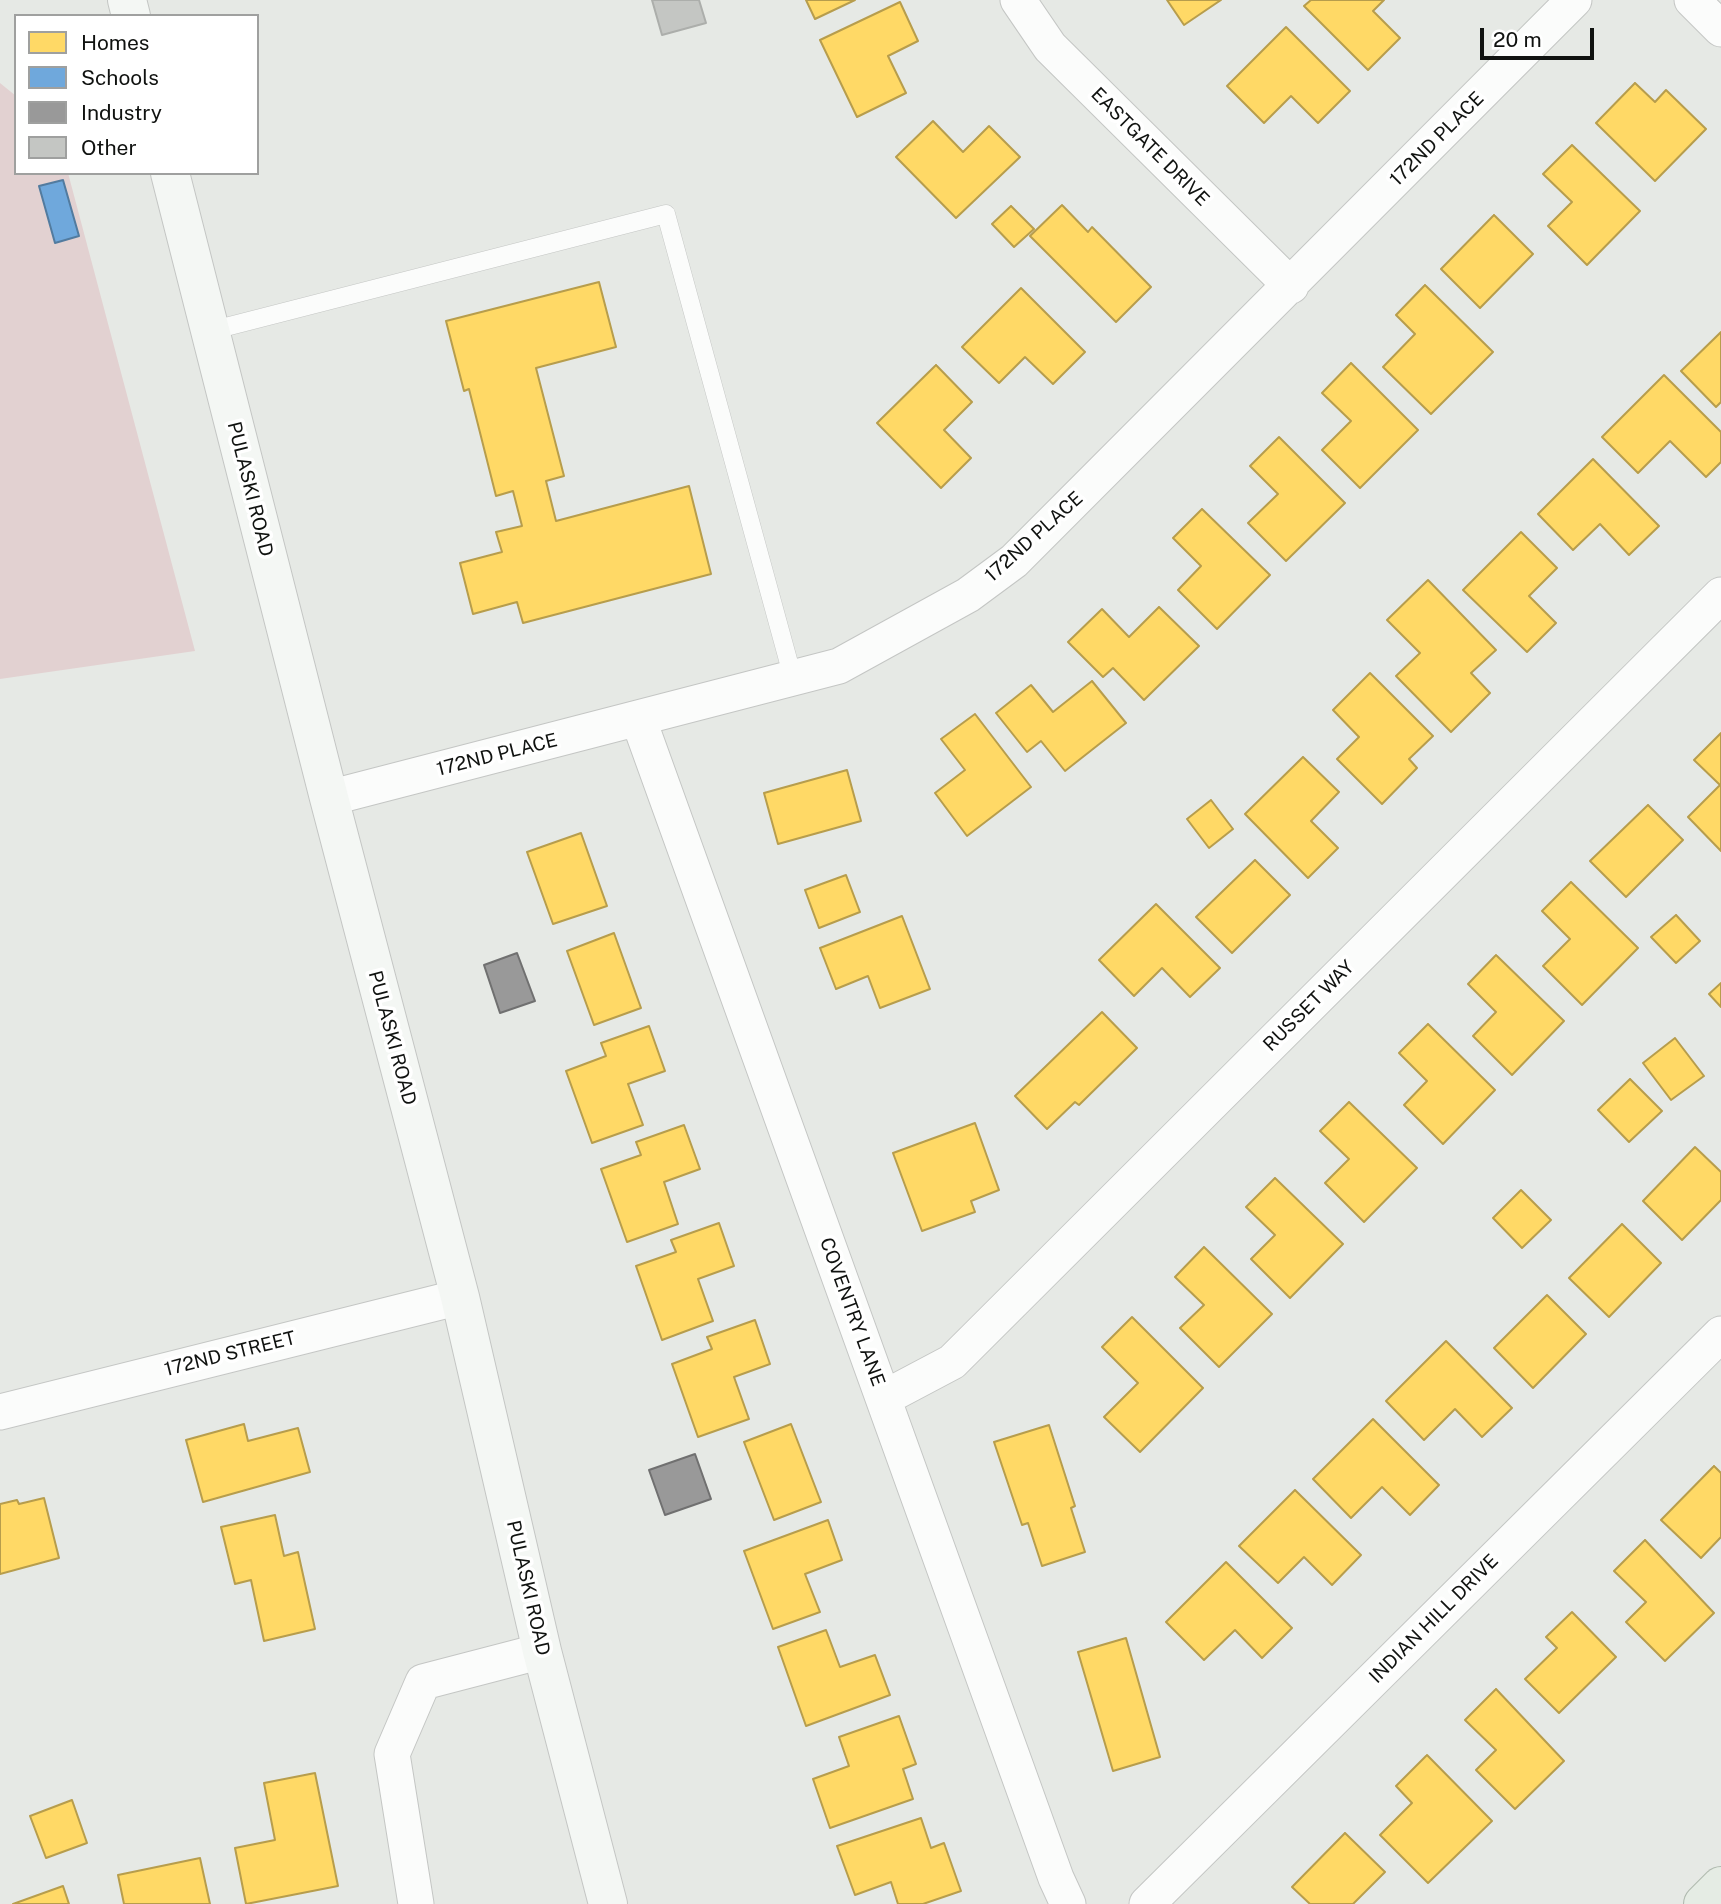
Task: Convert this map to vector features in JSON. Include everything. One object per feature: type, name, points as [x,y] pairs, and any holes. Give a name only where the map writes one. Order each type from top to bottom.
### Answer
[{"type":"highway","points":[[1703,1904],[1721,1886]]},
{"type":"main road","name":"PULASKI ROAD","points":[[171,175],[329,798],[460,1297],[542,1651],[608,1904]]},
{"type":"street","name":"EASTGATE DRIVE","points":[[1018,0],[1050,47],[1291,286]]},
{"type":"street","name":"172ND PLACE","points":[[329,798],[839,666],[968,595],[1014,561],[1574,0]]},
{"type":"street","points":[[1692,0],[1721,29]]},
{"type":"street","name":"RUSSET WAY","points":[[884,1398],[952,1362],[1721,596]]},
{"type":"street","name":"COVENTRY LANE","points":[[638,718],[1051,1865],[1068,1904]]},
{"type":"street","name":"172ND STREET","points":[[0,1412],[460,1297]]},
{"type":"street","name":"INDIAN HILL DRIVE","points":[[1147,1904],[1721,1334]]},
{"type":"street","points":[[416,1904],[392,1754],[423,1682],[542,1651]]},
{"type":"lane","points":[[210,331],[666,214],[793,678]]},
{"type":"shaded area","points":[[0,83],[14,94],[14,175],[69,175],[195,651],[0,679]]},
{"type":"building: Homes","points":[[806,0],[855,0],[815,19]]},
{"type":"building: Homes","points":[[1167,0],[1221,0],[1184,25]]},
{"type":"building: Homes","points":[[1311,0],[1384,0],[1373,11],[1400,38],[1368,70],[1304,6]]},
{"type":"building: Homes","points":[[900,2],[918,41],[888,56],[906,93],[857,117],[820,40]]},
{"type":"building: Homes","points":[[1286,27],[1350,91],[1318,123],[1291,96],[1264,123],[1227,86]]},
{"type":"building: Homes","points":[[1635,83],[1655,102],[1666,90],[1706,129],[1655,181],[1596,123]]},
{"type":"building: Homes","points":[[933,121],[963,152],[989,126],[1020,157],[956,218],[896,157]]},
{"type":"building: Homes","points":[[1572,145],[1640,211],[1587,265],[1548,226],[1572,202],[1543,174]]},
{"type":"building: Homes","points":[[1062,205],[1088,232],[1092,227],[1151,287],[1116,322],[1030,236]]},
{"type":"building: Homes","points":[[1011,206],[1034,229],[1014,247],[992,224]]},
{"type":"building: Homes","points":[[1494,215],[1533,254],[1480,308],[1441,269]]},
{"type":"building: Homes","points":[[599,282],[616,347],[536,368],[564,476],[546,481],[556,521],[689,486],[711,574],[523,623],[517,602],[473,614],[460,563],[502,552],[496,532],[522,526],[513,491],[496,496],[469,389],[464,391],[446,321]]},
{"type":"building: Homes","points":[[1425,285],[1493,352],[1431,414],[1383,367],[1415,334],[1396,315]]},
{"type":"building: Homes","points":[[1021,288],[1085,352],[1053,384],[1025,357],[999,383],[962,347]]},
{"type":"building: Homes","points":[[1721,332],[1721,402],[1716,407],[1681,371]]},
{"type":"building: Homes","points":[[1351,363],[1418,430],[1360,488],[1322,450],[1351,421],[1322,393]]},
{"type":"building: Homes","points":[[936,365],[972,402],[944,430],[971,458],[941,488],[877,423]]},
{"type":"building: Homes","points":[[1664,375],[1721,432],[1721,462],[1706,477],[1670,441],[1638,473],[1602,437]]},
{"type":"building: Homes","points":[[1279,437],[1345,503],[1286,561],[1248,523],[1278,494],[1250,466]]},
{"type":"building: Homes","points":[[1593,459],[1659,526],[1629,555],[1600,524],[1573,550],[1538,514]]},
{"type":"building: Homes","points":[[1202,509],[1270,575],[1217,629],[1178,590],[1201,566],[1173,538]]},
{"type":"building: Homes","points":[[1521,532],[1557,568],[1529,596],[1556,623],[1527,652],[1463,590]]},
{"type":"building: Homes","points":[[1428,580],[1496,650],[1471,673],[1490,693],[1451,732],[1396,676],[1420,653],[1387,620]]},
{"type":"building: Homes","points":[[1159,607],[1199,646],[1144,700],[1113,668],[1103,677],[1068,642],[1102,609],[1129,637]]},
{"type":"building: Homes","points":[[1370,673],[1433,736],[1409,759],[1417,768],[1382,804],[1337,759],[1359,737],[1333,710]]},
{"type":"building: Homes","points":[[1092,681],[1126,723],[1065,771],[1041,741],[1027,752],[996,713],[1031,685],[1053,712]]},
{"type":"building: Homes","points":[[975,714],[1031,787],[967,836],[935,793],[965,770],[941,739]]},
{"type":"building: Homes","points":[[1721,733],[1721,851],[1688,817],[1720,785],[1694,760]]},
{"type":"building: Homes","points":[[1303,757],[1339,792],[1311,821],[1338,848],[1308,878],[1245,814]]},
{"type":"building: Homes","points":[[847,770],[861,821],[778,844],[764,793]]},
{"type":"building: Homes","points":[[1211,800],[1233,829],[1209,848],[1187,819]]},
{"type":"building: Homes","points":[[1648,805],[1683,840],[1626,897],[1590,861]]},
{"type":"building: Homes","points":[[581,833],[607,906],[553,924],[527,852]]},
{"type":"building: Homes","points":[[1255,860],[1290,895],[1232,953],[1196,917]]},
{"type":"building: Homes","points":[[846,875],[860,912],[819,928],[805,890]]},
{"type":"building: Homes","points":[[1571,882],[1638,948],[1582,1005],[1543,966],[1570,939],[1542,911]]},
{"type":"building: Homes","points":[[1156,904],[1220,968],[1190,997],[1162,968],[1134,996],[1099,960]]},
{"type":"building: Homes","points":[[1676,915],[1700,941],[1676,963],[1651,937]]},
{"type":"building: Homes","points":[[902,916],[930,989],[880,1008],[868,976],[836,989],[820,948]]},
{"type":"building: Homes","points":[[614,933],[641,1008],[594,1025],[567,951]]},
{"type":"building: Homes","points":[[1496,955],[1564,1021],[1512,1075],[1473,1036],[1496,1012],[1468,984]]},
{"type":"building: Homes","points":[[1721,983],[1721,1007],[1709,994]]},
{"type":"building: Homes","points":[[1102,1012],[1137,1048],[1079,1105],[1075,1102],[1047,1129],[1015,1096]]},
{"type":"building: Homes","points":[[1428,1024],[1495,1090],[1443,1144],[1404,1105],[1427,1081],[1399,1053]]},
{"type":"building: Homes","points":[[649,1026],[665,1071],[628,1084],[643,1125],[592,1143],[566,1071],[606,1056],[601,1043]]},
{"type":"building: Homes","points":[[1675,1038],[1704,1076],[1671,1100],[1643,1063]]},
{"type":"building: Homes","points":[[1630,1079],[1662,1111],[1629,1142],[1598,1110]]},
{"type":"building: Homes","points":[[1349,1102],[1417,1168],[1364,1222],[1325,1183],[1349,1159],[1320,1131]]},
{"type":"building: Homes","points":[[975,1123],[999,1190],[971,1201],[975,1212],[922,1231],[893,1153]]},
{"type":"building: Homes","points":[[684,1125],[700,1169],[664,1182],[678,1224],[627,1242],[601,1169],[641,1155],[636,1142]]},
{"type":"building: Homes","points":[[1695,1147],[1721,1172],[1721,1200],[1682,1240],[1643,1201]]},
{"type":"building: Homes","points":[[1275,1178],[1343,1244],[1290,1298],[1251,1259],[1275,1235],[1246,1207]]},
{"type":"building: Homes","points":[[1521,1190],[1551,1220],[1522,1248],[1493,1218]]},
{"type":"building: Homes","points":[[719,1223],[734,1266],[698,1279],[713,1321],[662,1340],[636,1266],[676,1252],[671,1240]]},
{"type":"building: Homes","points":[[1622,1224],[1661,1263],[1609,1317],[1569,1278]]},
{"type":"building: Homes","points":[[1204,1247],[1272,1314],[1219,1367],[1180,1328],[1204,1305],[1175,1277]]},
{"type":"building: Homes","points":[[1547,1295],[1586,1334],[1533,1388],[1494,1348]]},
{"type":"building: Homes","points":[[1132,1317],[1203,1388],[1140,1452],[1104,1417],[1138,1383],[1102,1347]]},
{"type":"building: Homes","points":[[755,1320],[770,1364],[734,1377],[749,1419],[698,1437],[672,1364],[712,1349],[707,1337]]},
{"type":"building: Homes","points":[[1446,1341],[1512,1408],[1482,1437],[1455,1409],[1424,1440],[1386,1401]]},
{"type":"building: Homes","points":[[1373,1419],[1439,1485],[1410,1515],[1382,1487],[1351,1518],[1313,1479]]},
{"type":"building: Homes","points":[[244,1424],[248,1441],[298,1428],[310,1472],[203,1502],[186,1440]]},
{"type":"building: Homes","points":[[791,1424],[821,1502],[774,1520],[744,1442]]},
{"type":"building: Homes","points":[[1049,1425],[1075,1506],[1071,1508],[1085,1552],[1042,1566],[1028,1523],[1022,1525],[994,1442]]},
{"type":"building: Homes","points":[[1714,1466],[1721,1473],[1721,1537],[1701,1558],[1661,1520]]},
{"type":"building: Homes","points":[[1295,1490],[1361,1555],[1332,1585],[1304,1557],[1278,1583],[1239,1546]]},
{"type":"building: Homes","points":[[44,1498],[59,1558],[0,1574],[0,1504],[17,1500],[19,1504]]},
{"type":"building: Homes","points":[[275,1515],[284,1556],[298,1552],[315,1629],[264,1641],[251,1580],[235,1584],[221,1527]]},
{"type":"building: Homes","points":[[828,1520],[842,1560],[805,1574],[820,1612],[773,1629],[744,1551]]},
{"type":"building: Homes","points":[[1645,1540],[1714,1613],[1665,1661],[1626,1622],[1646,1602],[1614,1571]]},
{"type":"building: Homes","points":[[1226,1562],[1292,1628],[1262,1658],[1235,1630],[1204,1660],[1166,1622]]},
{"type":"building: Homes","points":[[1572,1612],[1616,1657],[1559,1713],[1525,1679],[1557,1648],[1546,1637]]},
{"type":"building: Homes","points":[[826,1630],[840,1667],[875,1655],[890,1695],[806,1726],[778,1647]]},
{"type":"building: Homes","points":[[1126,1638],[1160,1757],[1113,1771],[1078,1652]]},
{"type":"building: Homes","points":[[1496,1689],[1564,1761],[1515,1809],[1476,1770],[1496,1750],[1465,1720]]},
{"type":"building: Homes","points":[[899,1716],[916,1764],[903,1769],[913,1799],[830,1828],[813,1779],[849,1766],[839,1737]]},
{"type":"building: Homes","points":[[1427,1755],[1492,1821],[1428,1883],[1380,1835],[1412,1803],[1396,1786]]},
{"type":"building: Homes","points":[[315,1773],[338,1886],[246,1904],[235,1848],[275,1840],[264,1783]]},
{"type":"building: Homes","points":[[72,1800],[87,1843],[46,1858],[30,1816]]},
{"type":"building: Homes","points":[[921,1818],[931,1848],[944,1843],[961,1891],[923,1904],[898,1904],[891,1882],[855,1895],[837,1846]]},
{"type":"building: Homes","points":[[1345,1833],[1385,1872],[1353,1904],[1310,1904],[1292,1887]]},
{"type":"building: Homes","points":[[200,1858],[210,1904],[124,1904],[118,1875]]},
{"type":"building: Homes","points":[[63,1886],[69,1904],[13,1904]]},
{"type":"building: Schools","points":[[63,180],[79,236],[55,243],[39,186]]},
{"type":"building: Industry","points":[[517,953],[535,1001],[500,1013],[484,965]]},
{"type":"building: Industry","points":[[695,1454],[711,1499],[665,1515],[649,1470]]},
{"type":"building: Other","points":[[652,0],[699,0],[706,23],[662,35]]}]
